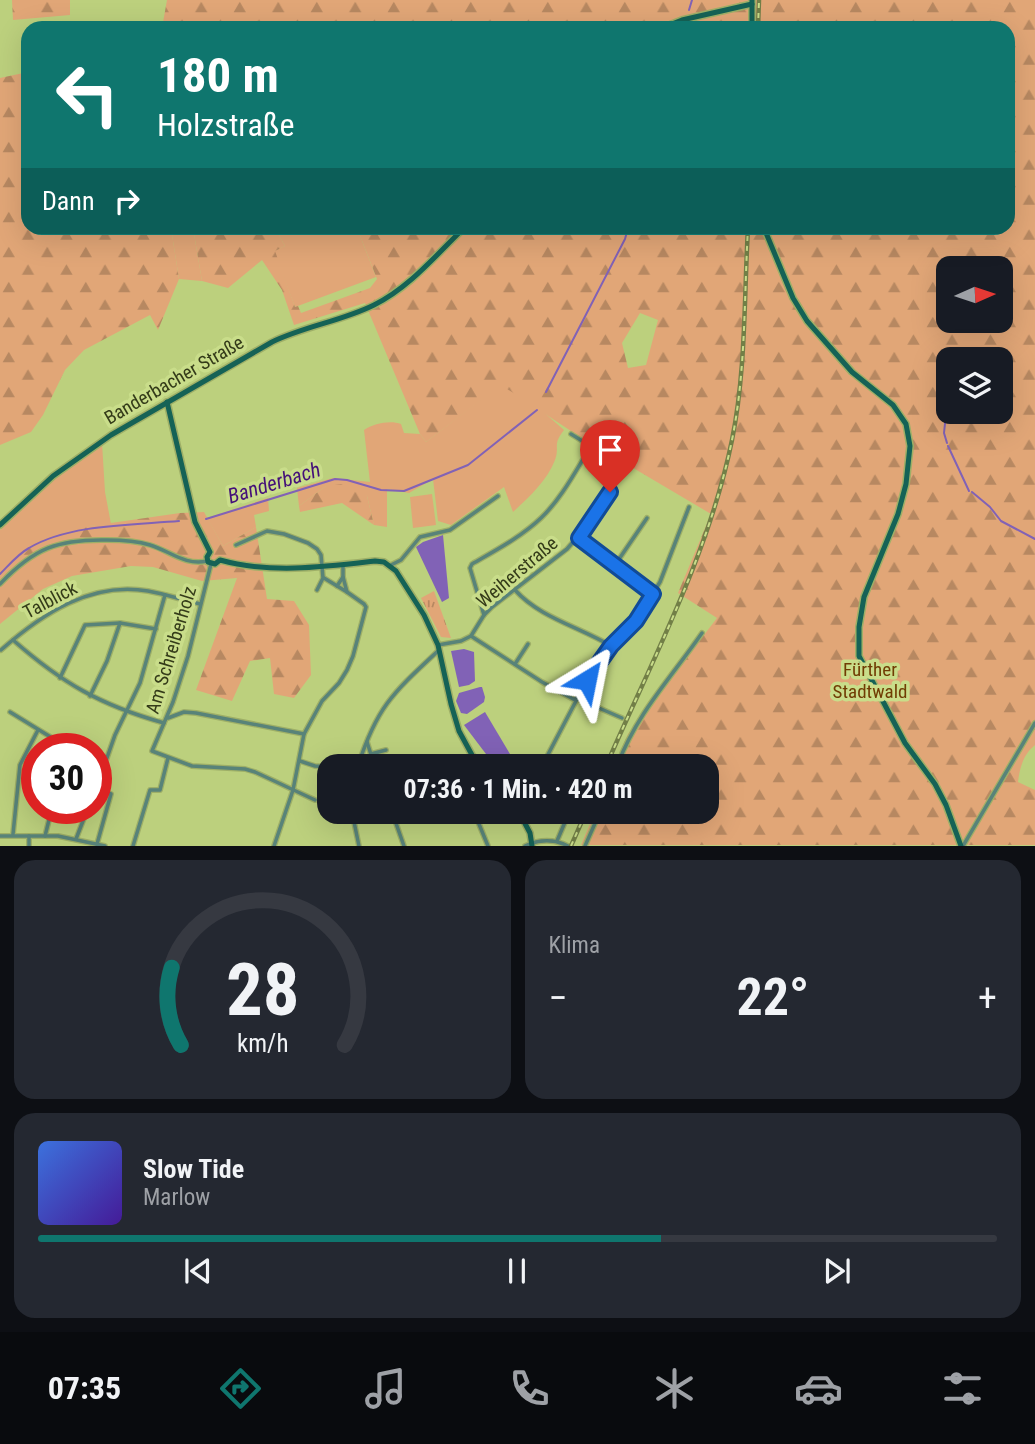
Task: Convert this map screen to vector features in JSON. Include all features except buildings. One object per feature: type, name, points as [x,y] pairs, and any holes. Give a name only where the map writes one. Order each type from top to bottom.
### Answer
[{"type":"street","points":[[682,21],[752,2],[752,21]]},
{"type":"street","name":"Banderbacher Straße","points":[[0,525],[78,457],[167,402],[286,335],[357,312],[386,299],[406,285],[457,235]]},
{"type":"street","points":[[767,235],[793,298],[807,321],[852,372],[893,405],[906,424],[909,446],[906,484],[898,514],[864,597],[859,627],[859,656],[905,743],[935,784],[962,845]]},
{"type":"street","points":[[167,402],[195,522],[209,552],[209,562]]},
{"type":"street","points":[[484,615],[470,568],[472,564],[521,534],[541,518],[558,498],[591,446],[571,434]]},
{"type":"street","name":"Weiherstraße","points":[[439,647],[471,636],[484,615],[579,538],[610,492],[621,466],[591,446]]},
{"type":"street","points":[[220,560],[263,568],[322,567],[375,561],[391,565],[401,561],[420,537],[450,530],[498,496]]},
{"type":"street","points":[[549,754],[576,699],[611,646],[636,621],[661,580],[690,507]]},
{"type":"street","points":[[615,565],[648,518]]},
{"type":"street","points":[[236,545],[267,531],[275,531],[317,549],[320,551],[323,578],[317,590]]},
{"type":"street","points":[[579,538],[653,594]]},
{"type":"street","points":[[0,584],[31,555],[54,544],[68,541],[115,540],[148,544],[193,562],[216,564],[220,560]]},
{"type":"street","points":[[209,552],[217,552],[220,560]]},
{"type":"street","name":"Am Schreiberholz","points":[[168,758],[152,751],[184,667],[209,562]]},
{"type":"street","points":[[343,565],[347,592]]},
{"type":"street","points":[[391,565],[424,615],[439,647],[450,704],[471,754]]},
{"type":"street","points":[[337,586],[343,577]]},
{"type":"street","points":[[274,845],[293,790],[304,734],[311,717],[339,683],[354,656],[366,607],[323,578]]},
{"type":"street","name":"Talblick","points":[[1,650],[50,612],[87,596],[127,590],[165,595],[200,604]]},
{"type":"street","points":[[515,590],[547,615],[611,646]]},
{"type":"street","points":[[112,746],[140,683],[165,595]]},
{"type":"street","points":[[60,678],[82,628],[89,624],[120,623],[157,629]]},
{"type":"street","points":[[90,696],[107,661],[120,623]]},
{"type":"street","points":[[621,754],[642,715],[702,633]]},
{"type":"street","points":[[471,636],[542,682],[622,718]]},
{"type":"street","points":[[13,640],[60,678],[90,696],[126,712],[165,721],[184,712],[196,713],[304,734]]},
{"type":"street","points":[[515,664],[528,644]]},
{"type":"street","points":[[362,754],[375,720],[392,694],[439,647]]},
{"type":"street","points":[[10,712],[43,733]]},
{"type":"street","points":[[962,845],[1035,723]]},
{"type":"street","points":[[13,834],[20,765],[38,730]]},
{"type":"street","points":[[366,740],[371,754],[386,750]]},
{"type":"street","points":[[133,845],[150,790],[160,790],[168,758],[192,766],[245,769],[316,800]]},
{"type":"street","points":[[300,761],[317,766]]},
{"type":"street","points":[[45,836],[48,824]]},
{"type":"street","points":[[76,839],[82,824]]},
{"type":"street","points":[[97,844],[103,824]]},
{"type":"street","points":[[355,824],[359,845]]},
{"type":"street","points":[[396,824],[404,845]]},
{"type":"street","points":[[479,824],[488,845]]},
{"type":"street","points":[[525,824],[532,844]]},
{"type":"street","points":[[557,841],[564,824]]},
{"type":"street","points":[[585,845],[595,824]]},
{"type":"street","points":[[0,836],[45,836],[105,845]]},
{"type":"street","points":[[29,836],[29,845]]},
{"type":"street","points":[[525,845],[557,841],[568,845]]},
{"type":"green space","points":[[12,0],[70,0],[70,15],[13,20]]},
{"type":"green space","name":"Fürther Stadtwald","points":[[167,0],[1035,0],[1035,745],[1023,762],[1018,782],[1035,790],[1035,845],[581,845],[590,824],[719,824],[719,754],[619,754],[628,734],[717,618],[678,593],[711,514],[574,433],[501,385],[426,442],[420,434],[365,303],[294,325],[282,290],[262,260],[228,288],[202,281],[194,235],[279,235],[285,246],[275,251],[295,307],[298,306],[301,313],[370,288],[377,279],[360,235],[1015,235],[1015,21],[163,21]],"holes":[[[640,313],[658,320],[646,365],[628,368],[622,343]]]},
{"type":"green space","points":[[21,74],[21,235],[172,235],[179,279],[158,330],[150,315],[84,350],[65,370],[43,415],[31,432],[0,445],[0,78]]},
{"type":"green space","points":[[172,235],[194,235],[202,281],[179,279]]},
{"type":"green space","points":[[279,235],[360,235],[376,277],[295,307],[274,251],[285,246]]},
{"type":"green space","points":[[501,384],[540,409],[564,430],[558,439],[555,460],[547,475],[513,512],[504,487],[451,525],[438,521],[433,479],[409,493],[387,489],[387,527],[374,525],[367,496],[326,486],[299,506],[297,488],[333,478],[370,482],[364,430],[377,424],[397,423],[401,424],[404,433],[420,434],[426,442]]},
{"type":"green space","points":[[102,443],[105,492],[111,524],[90,526],[0,583],[0,530],[64,470]]},
{"type":"green space","points":[[351,483],[367,496],[374,525],[342,503],[300,512],[299,506],[326,486]]},
{"type":"green space","points":[[432,494],[436,525],[413,528],[410,497]]},
{"type":"green space","points":[[268,498],[269,511],[254,515],[256,527],[223,546],[207,518]]},
{"type":"green space","points":[[204,512],[223,546],[256,527],[267,599],[294,601],[309,625],[311,675],[294,698],[274,694],[270,658],[250,661],[232,701],[196,690],[237,578],[202,581],[153,567],[131,566],[72,576],[43,589],[0,624],[0,583],[32,545],[90,526]]},
{"type":"green space","points":[[434,591],[451,638],[441,637],[421,598]]},
{"type":"shaded area","points":[[443,535],[449,598],[442,602],[416,547]]},
{"type":"shaded area","points":[[464,649],[474,652],[475,681],[459,687],[451,651]]},
{"type":"shaded area","points":[[482,687],[484,702],[467,714],[461,713],[456,701],[459,693]]},
{"type":"shaded area","points":[[485,712],[510,754],[486,754],[464,725]]},
{"type":"waterway","name":"Banderbach","points":[[689,10],[692,0]]},
{"type":"waterway","name":"Banderbach","points":[[546,392],[626,235]]},
{"type":"waterway","name":"Banderbach","points":[[206,519],[335,479],[381,490],[404,491],[468,465],[537,410]]},
{"type":"waterway","points":[[945,424],[947,443]]},
{"type":"waterway","points":[[948,446],[969,491]]},
{"type":"waterway","points":[[972,492],[990,507],[1001,521],[1035,539]]},
{"type":"waterway","name":"Banderbach","points":[[0,574],[25,550],[63,534],[102,527],[179,521]]},
{"type":"railway","points":[[758,21],[759,0]]},
{"type":"railway","points":[[611,754],[678,606],[722,482],[740,387],[748,235]]},
{"type":"railway","points":[[571,846],[581,824]]},
{"type":"route","points":[[587,680],[611,646],[636,621],[653,594],[579,538],[610,492]]}]
